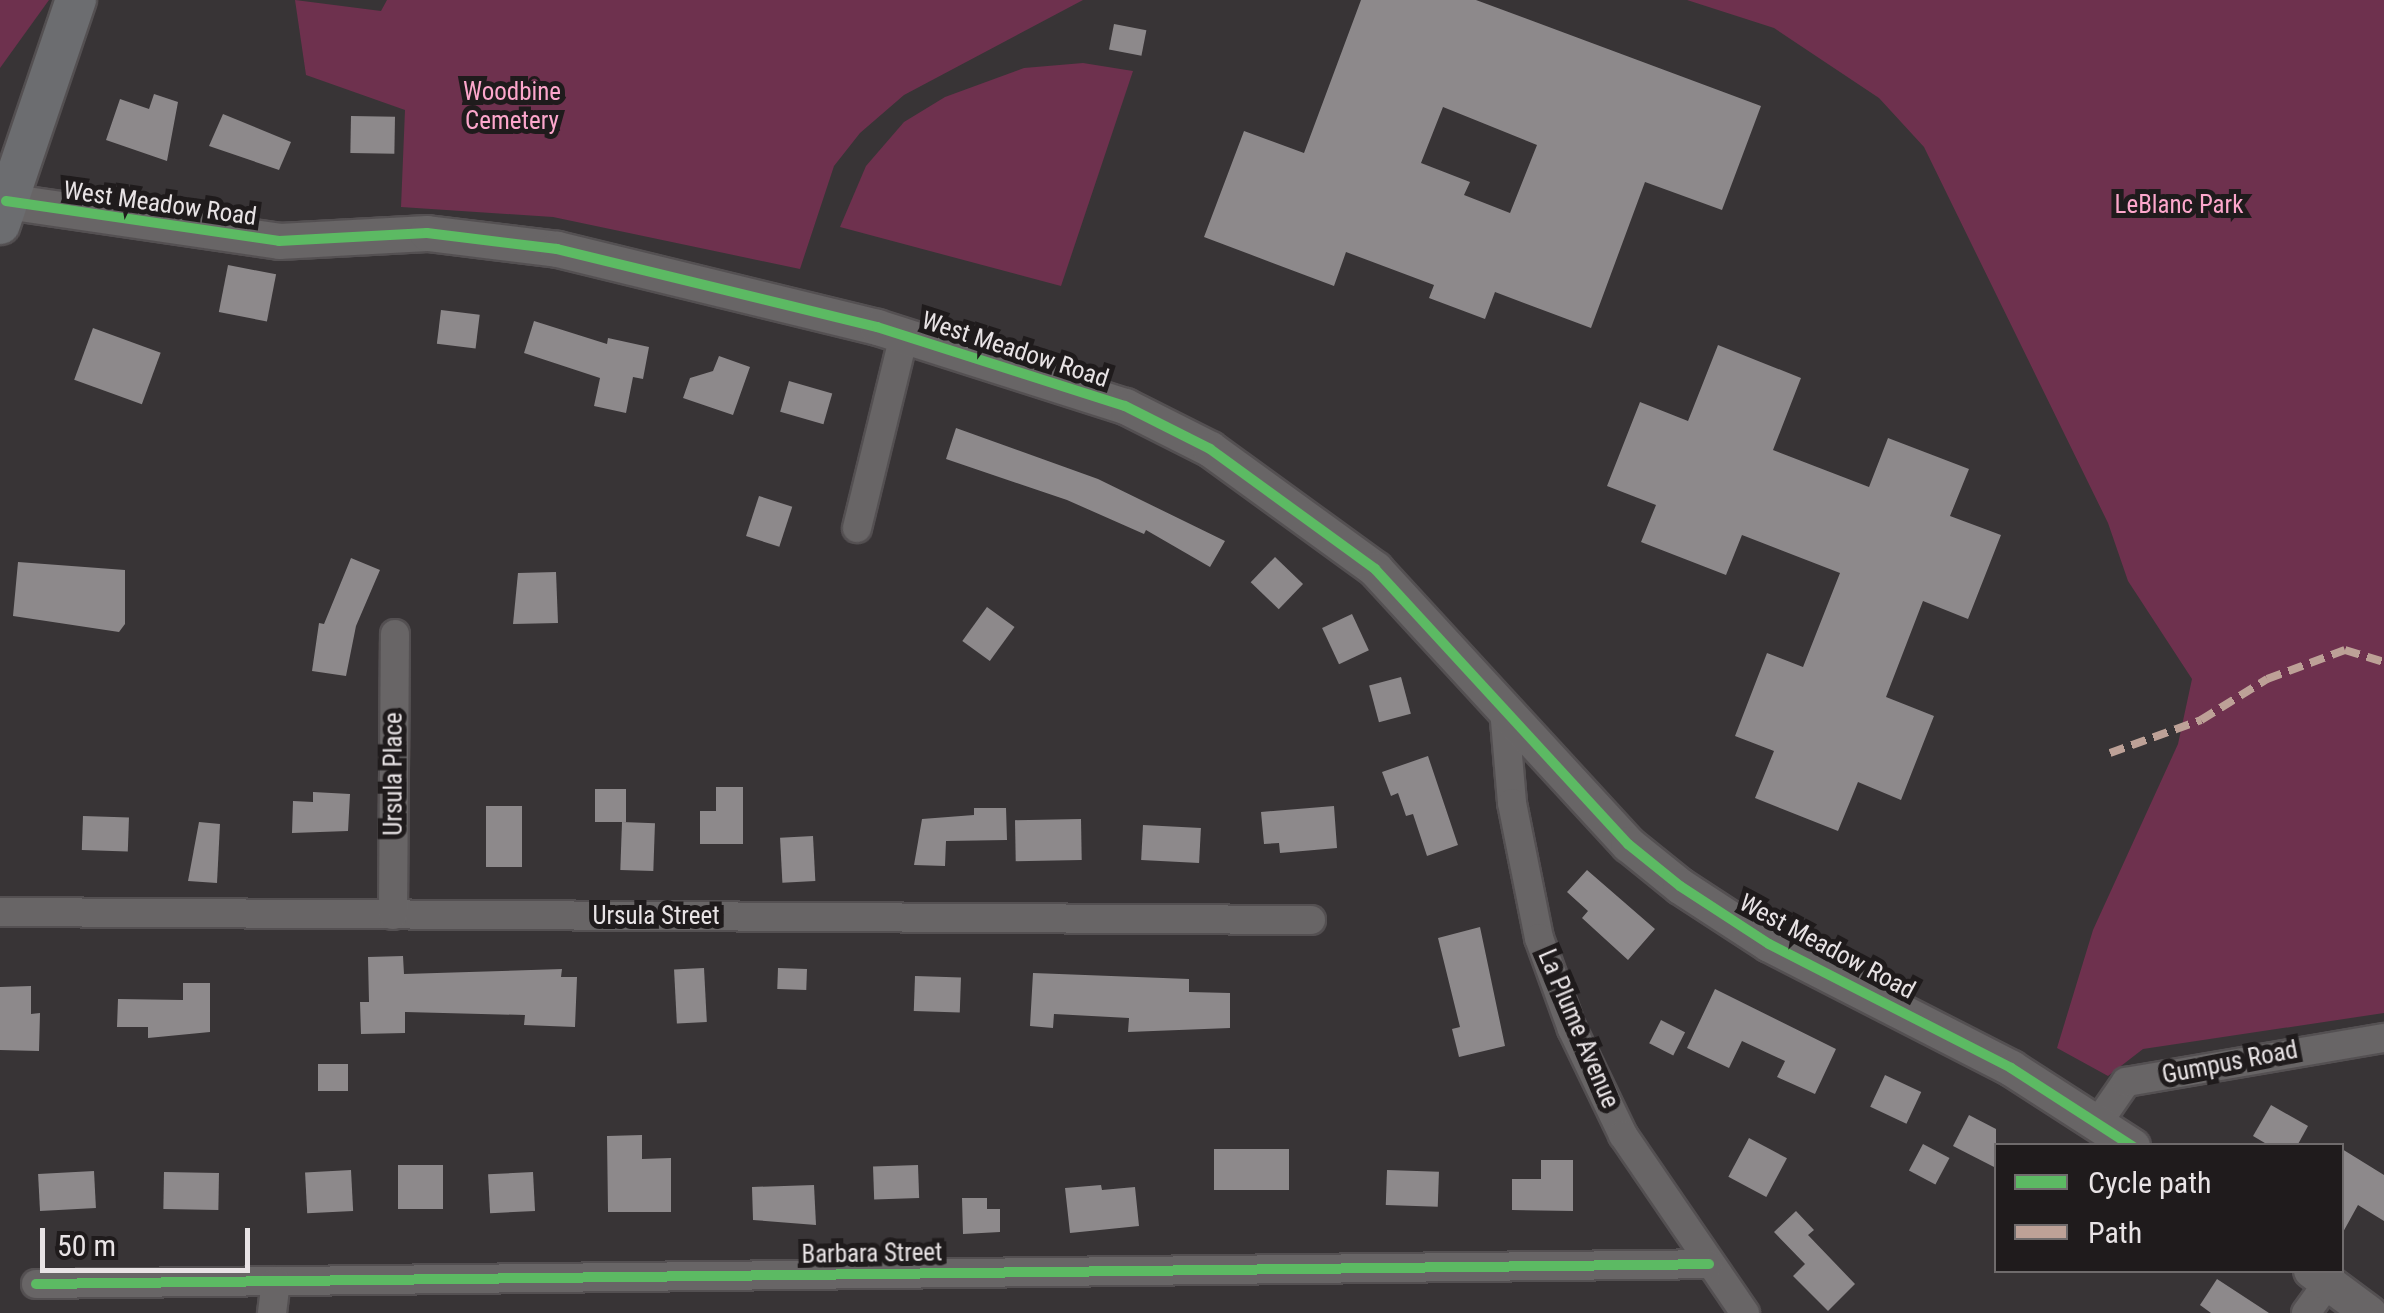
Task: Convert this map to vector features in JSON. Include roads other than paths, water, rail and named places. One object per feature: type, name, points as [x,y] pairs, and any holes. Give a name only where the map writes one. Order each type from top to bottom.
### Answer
[{"type":"main road","points":[[3,212],[76,0]]},
{"type":"street","name":"West Meadow Road","points":[[3,212],[280,240],[428,233],[557,250],[904,335],[1118,404],[1210,449],[1375,570],[1628,844],[1680,886],[1769,944],[2011,1068],[2127,1143]]},
{"type":"street","points":[[857,528],[904,335]]},
{"type":"street","name":"Ursula Place","points":[[393,914],[395,634]]},
{"type":"street","name":"La Plume Avenue","points":[[1504,709],[1512,803],[1539,938],[1572,1029],[1623,1134],[1745,1313]]},
{"type":"street","name":"Ursula Street","points":[[0,912],[1311,920]]},
{"type":"street","name":"Gumpus Road","points":[[2097,1124],[2126,1082],[2384,1038]]},
{"type":"street","name":"Barbara Street","points":[[36,1284],[1710,1264]]},
{"type":"street","points":[[2306,1313],[2319,1277],[2369,1313]]},
{"type":"street","points":[[272,1313],[276,1281]]},
{"type":"park label","name":"Woodbine Cemetery","points":[[512,108]]},
{"type":"park label","name":"LeBlanc Park","points":[[2179,205]]}]
